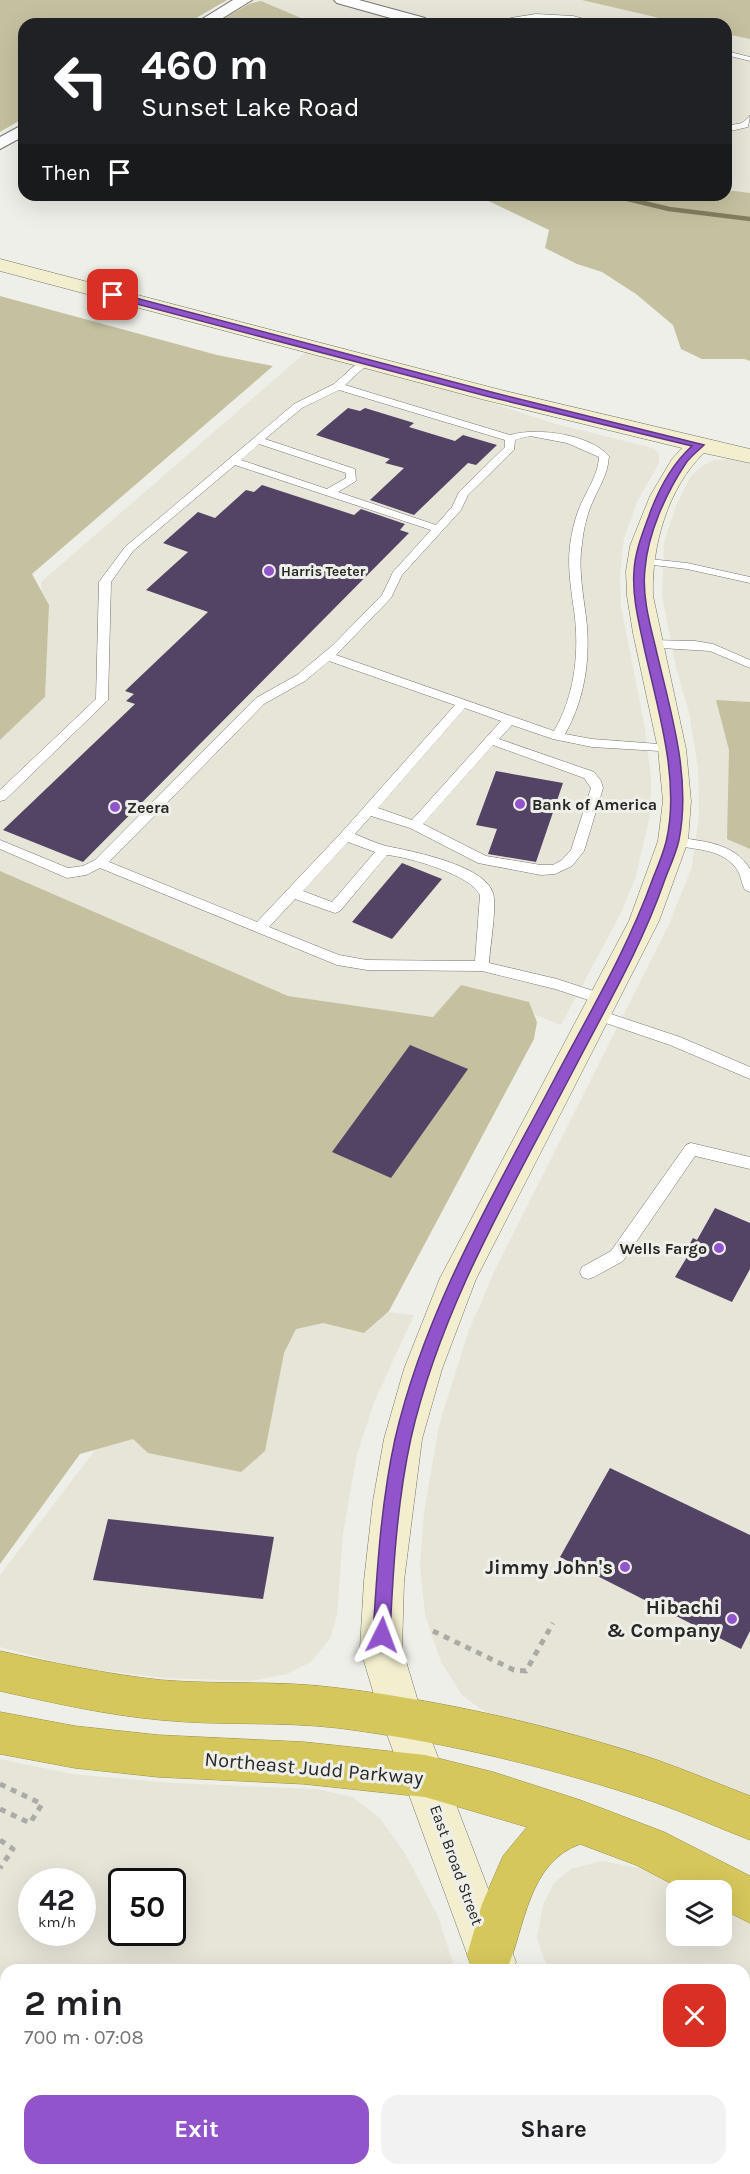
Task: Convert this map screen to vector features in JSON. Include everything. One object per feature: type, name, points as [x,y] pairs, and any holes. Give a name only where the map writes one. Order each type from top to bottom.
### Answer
[{"type":"highway","points":[[0,1671],[85,1690],[163,1700],[290,1703],[339,1708],[454,1727],[580,1759],[657,1782],[750,1818]]},
{"type":"highway","name":"Northeast Judd Parkway","points":[[0,1733],[75,1747],[158,1756],[304,1763],[425,1776],[580,1821],[648,1848],[750,1900]]},
{"type":"highway","points":[[493,1962],[508,1891],[520,1866],[554,1833],[580,1821]]},
{"type":"main road","points":[[0,266],[493,395],[750,456]]},
{"type":"main road","name":"East Broad Street","points":[[493,1962],[402,1718],[381,1648],[384,1581],[403,1439],[423,1369],[458,1278],[644,921],[673,841],[676,801],[672,749],[640,596],[640,561],[643,546],[662,496],[684,459],[699,445]]},
{"type":"street","points":[[212,18],[244,0]]},
{"type":"street","points":[[342,0],[407,18]]},
{"type":"street","points":[[0,144],[18,133]]},
{"type":"lane","points":[[523,18],[535,15],[571,18]]},
{"type":"lane","points":[[732,54],[750,59]]},
{"type":"lane","points":[[732,127],[745,124],[750,119]]},
{"type":"lane","points":[[0,797],[102,700],[105,582],[129,549],[298,406],[338,386],[366,361]]},
{"type":"lane","points":[[338,386],[510,438],[531,433],[544,434],[594,449],[604,456],[597,482],[583,512],[576,545],[575,581],[581,623],[581,664],[573,703],[557,736]]},
{"type":"lane","points":[[0,844],[67,873],[86,870],[100,863],[260,701],[301,678],[328,656],[383,601],[398,574],[457,508],[463,494],[510,448],[510,438]]},
{"type":"lane","points":[[257,440],[351,471],[352,479],[328,493]]},
{"type":"lane","points":[[233,461],[438,529]]},
{"type":"lane","points":[[640,561],[687,566],[750,580]]},
{"type":"lane","points":[[649,644],[695,645],[713,648],[750,664]]},
{"type":"lane","points":[[328,656],[557,736],[592,743],[672,749]]},
{"type":"lane","points":[[260,928],[346,836],[462,704]]},
{"type":"lane","points":[[415,825],[509,720]]},
{"type":"lane","points":[[368,810],[415,825],[483,860],[541,870],[555,869],[567,863],[577,851],[597,788],[595,781],[589,775],[491,740]]},
{"type":"lane","points":[[346,836],[384,850],[398,850],[470,877],[483,886],[487,895],[482,966]]},
{"type":"lane","points":[[673,841],[719,849],[730,854],[740,860],[748,874],[750,887]]},
{"type":"lane","points":[[294,893],[335,908],[384,850]]},
{"type":"lane","points":[[100,863],[319,953],[357,963],[482,966],[557,984],[600,1007],[750,1073]]},
{"type":"lane","points":[[588,1272],[617,1256],[691,1149],[750,1163]]},
{"type":"path","points":[[433,1631],[514,1670],[526,1671],[553,1623]]},
{"type":"path","points":[[0,1784],[42,1804],[30,1823],[0,1809]]},
{"type":"path","points":[[0,1840],[13,1849],[0,1868]]},
{"type":"shaded area","points":[[0,0],[227,0],[196,18],[18,18],[18,122],[0,132]]},
{"type":"shaded area","points":[[210,0],[644,0],[727,18],[255,18],[248,11]]},
{"type":"shaded area","points":[[582,0],[750,0],[750,39],[732,35],[732,18],[659,18]]},
{"type":"shaded area","points":[[261,1],[301,18],[224,18],[249,4]]},
{"type":"shaded area","points":[[732,19],[750,23],[750,203],[732,197]]},
{"type":"shaded area","points":[[732,191],[750,193],[750,361],[702,359],[681,349],[673,325],[636,294],[602,272],[577,264],[545,248],[549,230],[489,201],[732,201]]},
{"type":"shaded area","points":[[0,296],[217,355],[273,366],[32,574],[49,605],[45,697],[0,740]]},
{"type":"shaded area","points":[[306,352],[454,391],[556,424],[653,448],[659,454],[659,463],[638,500],[624,538],[620,574],[621,606],[644,723],[651,777],[651,811],[636,876],[620,915],[561,1025],[461,985],[433,1017],[288,996],[0,871],[0,740],[45,697],[41,582]]},
{"type":"shaded area","points":[[727,459],[750,464],[750,1798],[511,1722],[482,1710],[462,1695],[441,1662],[425,1615],[420,1565],[424,1513],[439,1425],[468,1333],[494,1272],[669,924],[692,867],[699,814],[698,767],[689,712],[676,668],[662,595],[664,542],[676,506],[691,476],[702,466],[714,460]]},
{"type":"shaded area","points":[[716,700],[750,702],[750,849],[727,839],[729,750]]},
{"type":"shaded area","points":[[0,871],[288,996],[433,1017],[461,985],[529,1002],[537,1022],[534,1039],[389,1311],[364,1333],[323,1323],[296,1329],[284,1353],[265,1451],[241,1472],[148,1453],[133,1439],[80,1454],[0,1564]]},
{"type":"shaded area","points":[[299,1302],[414,1315],[375,1400],[357,1454],[343,1534],[337,1615],[330,1639],[311,1662],[287,1674],[252,1681],[166,1678],[79,1668],[0,1647],[0,1575],[114,1425]]},
{"type":"shaded area","points":[[0,1759],[72,1774],[173,1783],[316,1789],[352,1797],[379,1817],[404,1852],[438,1916],[453,1964],[0,1964]]},
{"type":"shaded area","points":[[602,1861],[639,1868],[669,1880],[666,1880],[666,1946],[732,1946],[732,1911],[750,1921],[750,1964],[546,1964],[537,1938],[543,1905],[554,1883],[571,1869]]},
{"type":"building","points":[[348,408],[360,411],[365,408],[414,423],[409,427],[455,441],[463,435],[497,445],[476,465],[468,463],[414,515],[370,500],[404,468],[385,463],[390,459],[316,435]]},
{"type":"building","points":[[262,485],[354,515],[361,509],[405,524],[400,530],[409,533],[83,862],[3,830],[135,704],[126,701],[134,694],[125,691],[208,612],[146,590],[188,552],[163,543],[198,512],[215,518],[246,490],[254,492]]},
{"type":"building","name":"Bank of America","points":[[496,771],[563,783],[536,862],[488,854],[497,829],[476,825]]},
{"type":"building","points":[[402,863],[442,879],[392,939],[352,922]]},
{"type":"building","points":[[410,1045],[468,1069],[391,1178],[332,1152]]},
{"type":"building","name":"Wells Fargo","points":[[715,1208],[750,1223],[750,1269],[732,1302],[675,1277],[687,1257],[683,1256],[693,1238],[697,1240]]},
{"type":"building","points":[[610,1468],[750,1535],[750,1631],[741,1649],[560,1557]]},
{"type":"building","points":[[108,1519],[274,1537],[263,1599],[93,1580]]},
{"type":"waterway","points":[[636,201],[669,209],[750,219]]},
{"type":"place","name":"Harris Teeter","points":[[269,571]]},
{"type":"place","name":"Bank of America","points":[[520,804]]},
{"type":"place","name":"Zeera","points":[[115,807]]},
{"type":"place","name":"Wells Fargo","points":[[719,1248]]},
{"type":"place","name":"Jimmy John's","points":[[625,1567]]},
{"type":"place","name":"Hibachi & Company","points":[[732,1619]]},
{"type":"route","points":[[113,295],[493,395],[699,445],[684,459],[662,496],[643,546],[639,571],[640,596],[646,633],[675,772],[676,801],[673,841],[644,921],[458,1278],[423,1369],[403,1439],[393,1501],[384,1581],[382,1635]]}]
